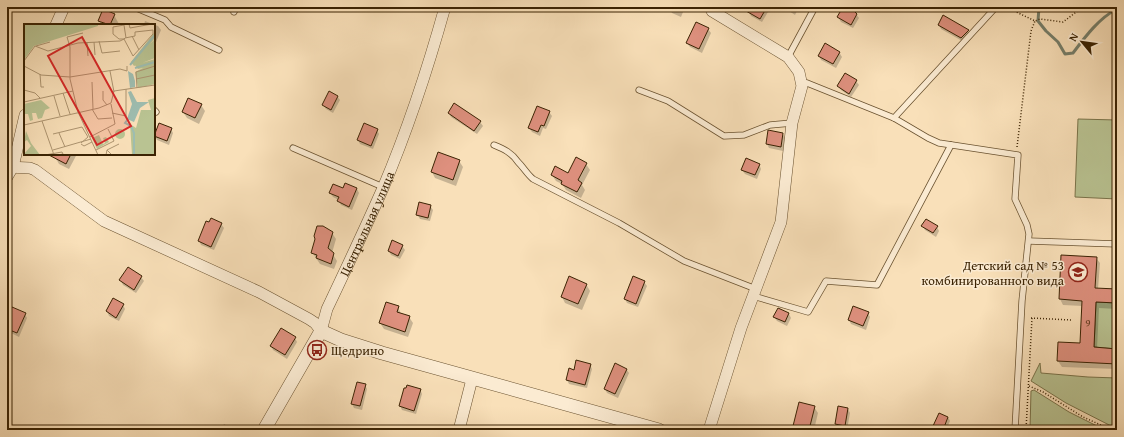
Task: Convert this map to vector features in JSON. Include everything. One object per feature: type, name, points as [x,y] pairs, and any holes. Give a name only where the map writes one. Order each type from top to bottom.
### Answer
[{"type":"street","points":[[56,24],[64,7]]},
{"type":"street","name":"Центральная улица","points":[[264,430],[321,331],[327,309],[383,187],[433,53],[445,7]]},
{"type":"street","points":[[709,430],[736,343],[781,222],[792,122],[802,86],[799,72],[788,57],[712,11],[710,7]]},
{"type":"street","points":[[7,177],[24,118]]},
{"type":"street","points":[[10,167],[30,168],[35,170],[104,221],[259,292],[309,319],[315,323],[321,331],[349,343],[472,379],[659,430]]},
{"type":"street","points":[[459,430],[472,379]]},
{"type":"lane","points":[[134,7],[165,20],[171,27],[219,50]]},
{"type":"lane","points":[[788,57],[815,7]]},
{"type":"lane","points":[[894,118],[996,7]]},
{"type":"lane","points":[[801,82],[807,83],[894,118],[928,138],[951,145],[1018,155],[1015,199],[1029,230],[1029,241],[1021,317],[1015,430]]},
{"type":"lane","points":[[639,90],[668,101],[724,136],[744,135],[770,125],[792,122]]},
{"type":"lane","points":[[494,145],[506,150],[513,156],[528,176],[619,223],[684,261],[754,292],[808,312],[826,281],[878,285],[951,145]]},
{"type":"lane","points":[[293,148],[383,187]]},
{"type":"lane","points":[[1029,241],[1117,244]]},
{"type":"path","points":[[1006,7],[1035,21],[1040,19],[1063,22],[1083,7]]},
{"type":"path","points":[[1018,155],[1017,145],[1030,38],[1035,21]]},
{"type":"path","points":[[1021,317],[1072,320]]},
{"type":"path","points":[[1026,430],[1032,318]]},
{"type":"path","points":[[1028,386],[1034,387],[1043,392],[1083,417],[1112,430]]},
{"type":"green space","points":[[1078,119],[1117,120],[1117,199],[1075,197]]},
{"type":"green space","points":[[1096,302],[1117,303],[1117,349],[1094,347]]},
{"type":"green space","points":[[1040,363],[1041,373],[1117,378],[1117,429],[1066,403],[1031,381]]},
{"type":"green space","points":[[1034,390],[1069,412],[1105,430],[1030,430],[1031,391]]},
{"type":"building","points":[[739,7],[767,7],[760,19]]},
{"type":"building","points":[[843,7],[856,7],[854,11],[857,14],[851,25],[837,17]]},
{"type":"building","points":[[103,9],[115,14],[110,24],[98,21]]},
{"type":"building","points":[[943,15],[969,30],[961,38],[938,25]]},
{"type":"building","points":[[696,22],[709,28],[699,49],[686,43]]},
{"type":"building","points":[[825,43],[840,52],[833,64],[818,56]]},
{"type":"building","points":[[845,73],[857,80],[849,94],[837,86]]},
{"type":"building","points":[[329,91],[338,96],[331,110],[322,105]]},
{"type":"building","points":[[188,98],[202,104],[195,118],[182,112]]},
{"type":"building","points":[[454,103],[481,121],[474,131],[448,113]]},
{"type":"building","points":[[537,106],[550,111],[544,126],[541,125],[538,132],[528,128]]},
{"type":"building","points":[[159,123],[172,128],[167,141],[155,136]]},
{"type":"building","points":[[364,123],[378,129],[371,146],[357,140]]},
{"type":"building","points":[[768,130],[783,133],[781,147],[766,144]]},
{"type":"building","points":[[438,152],[460,160],[453,180],[431,172]]},
{"type":"building","points":[[49,155],[70,155],[66,164]]},
{"type":"building","points":[[576,157],[587,163],[578,180],[582,183],[577,192],[561,184],[562,181],[551,175],[555,166],[568,173]]},
{"type":"building","points":[[746,158],[760,164],[755,175],[741,170]]},
{"type":"building","points":[[345,183],[357,188],[349,207],[337,201],[339,197],[329,193],[333,184],[343,188]]},
{"type":"building","points":[[419,202],[431,205],[428,218],[416,215]]},
{"type":"building","points":[[211,218],[222,223],[211,247],[198,241],[206,221],[209,222]]},
{"type":"building","points":[[926,219],[938,226],[933,233],[921,226]]},
{"type":"building","points":[[317,226],[323,226],[333,232],[328,248],[334,253],[331,264],[316,258],[317,255],[311,253]]},
{"type":"building","points":[[392,240],[403,245],[398,256],[388,251]]},
{"type":"building","points":[[1061,255],[1097,257],[1095,288],[1117,289],[1117,303],[1096,302],[1094,347],[1117,349],[1117,364],[1057,361],[1058,342],[1080,343],[1082,301],[1059,299]]},
{"type":"building","points":[[128,267],[142,276],[134,290],[119,280]]},
{"type":"building","points":[[569,276],[587,284],[578,304],[561,297]]},
{"type":"building","points":[[633,276],[645,281],[636,304],[624,299]]},
{"type":"building","points":[[113,298],[124,304],[116,318],[106,311]]},
{"type":"building","points":[[386,302],[399,306],[397,312],[410,316],[405,332],[379,323]]},
{"type":"building","points":[[853,306],[869,312],[863,326],[848,320]]},
{"type":"building","points":[[12,307],[26,313],[17,333],[7,329],[7,317]]},
{"type":"building","points":[[778,308],[789,313],[785,322],[773,317]]},
{"type":"building","points":[[281,328],[296,337],[285,355],[270,346]]},
{"type":"building","points":[[576,360],[591,364],[585,385],[566,380],[569,368],[574,370]]},
{"type":"building","points":[[615,363],[627,369],[615,394],[604,389]]},
{"type":"building","points":[[357,382],[366,384],[360,406],[351,404]]},
{"type":"building","points":[[407,385],[421,389],[414,411],[399,406],[404,388],[406,388]]},
{"type":"building","points":[[799,402],[815,406],[809,430],[792,430]]},
{"type":"building","points":[[838,406],[848,408],[845,426],[835,424]]},
{"type":"building","points":[[939,413],[948,417],[943,430],[933,426]]},
{"type":"waterway","points":[[1039,7],[1038,21],[1058,42],[1065,54],[1073,53],[1087,34],[1104,17],[1117,9]]},
{"type":"place","name":"Детский сад № 53 комбинированного вида","points":[[1078,272]]},
{"type":"place","name":"Щедрино","points":[[317,350]]}]
